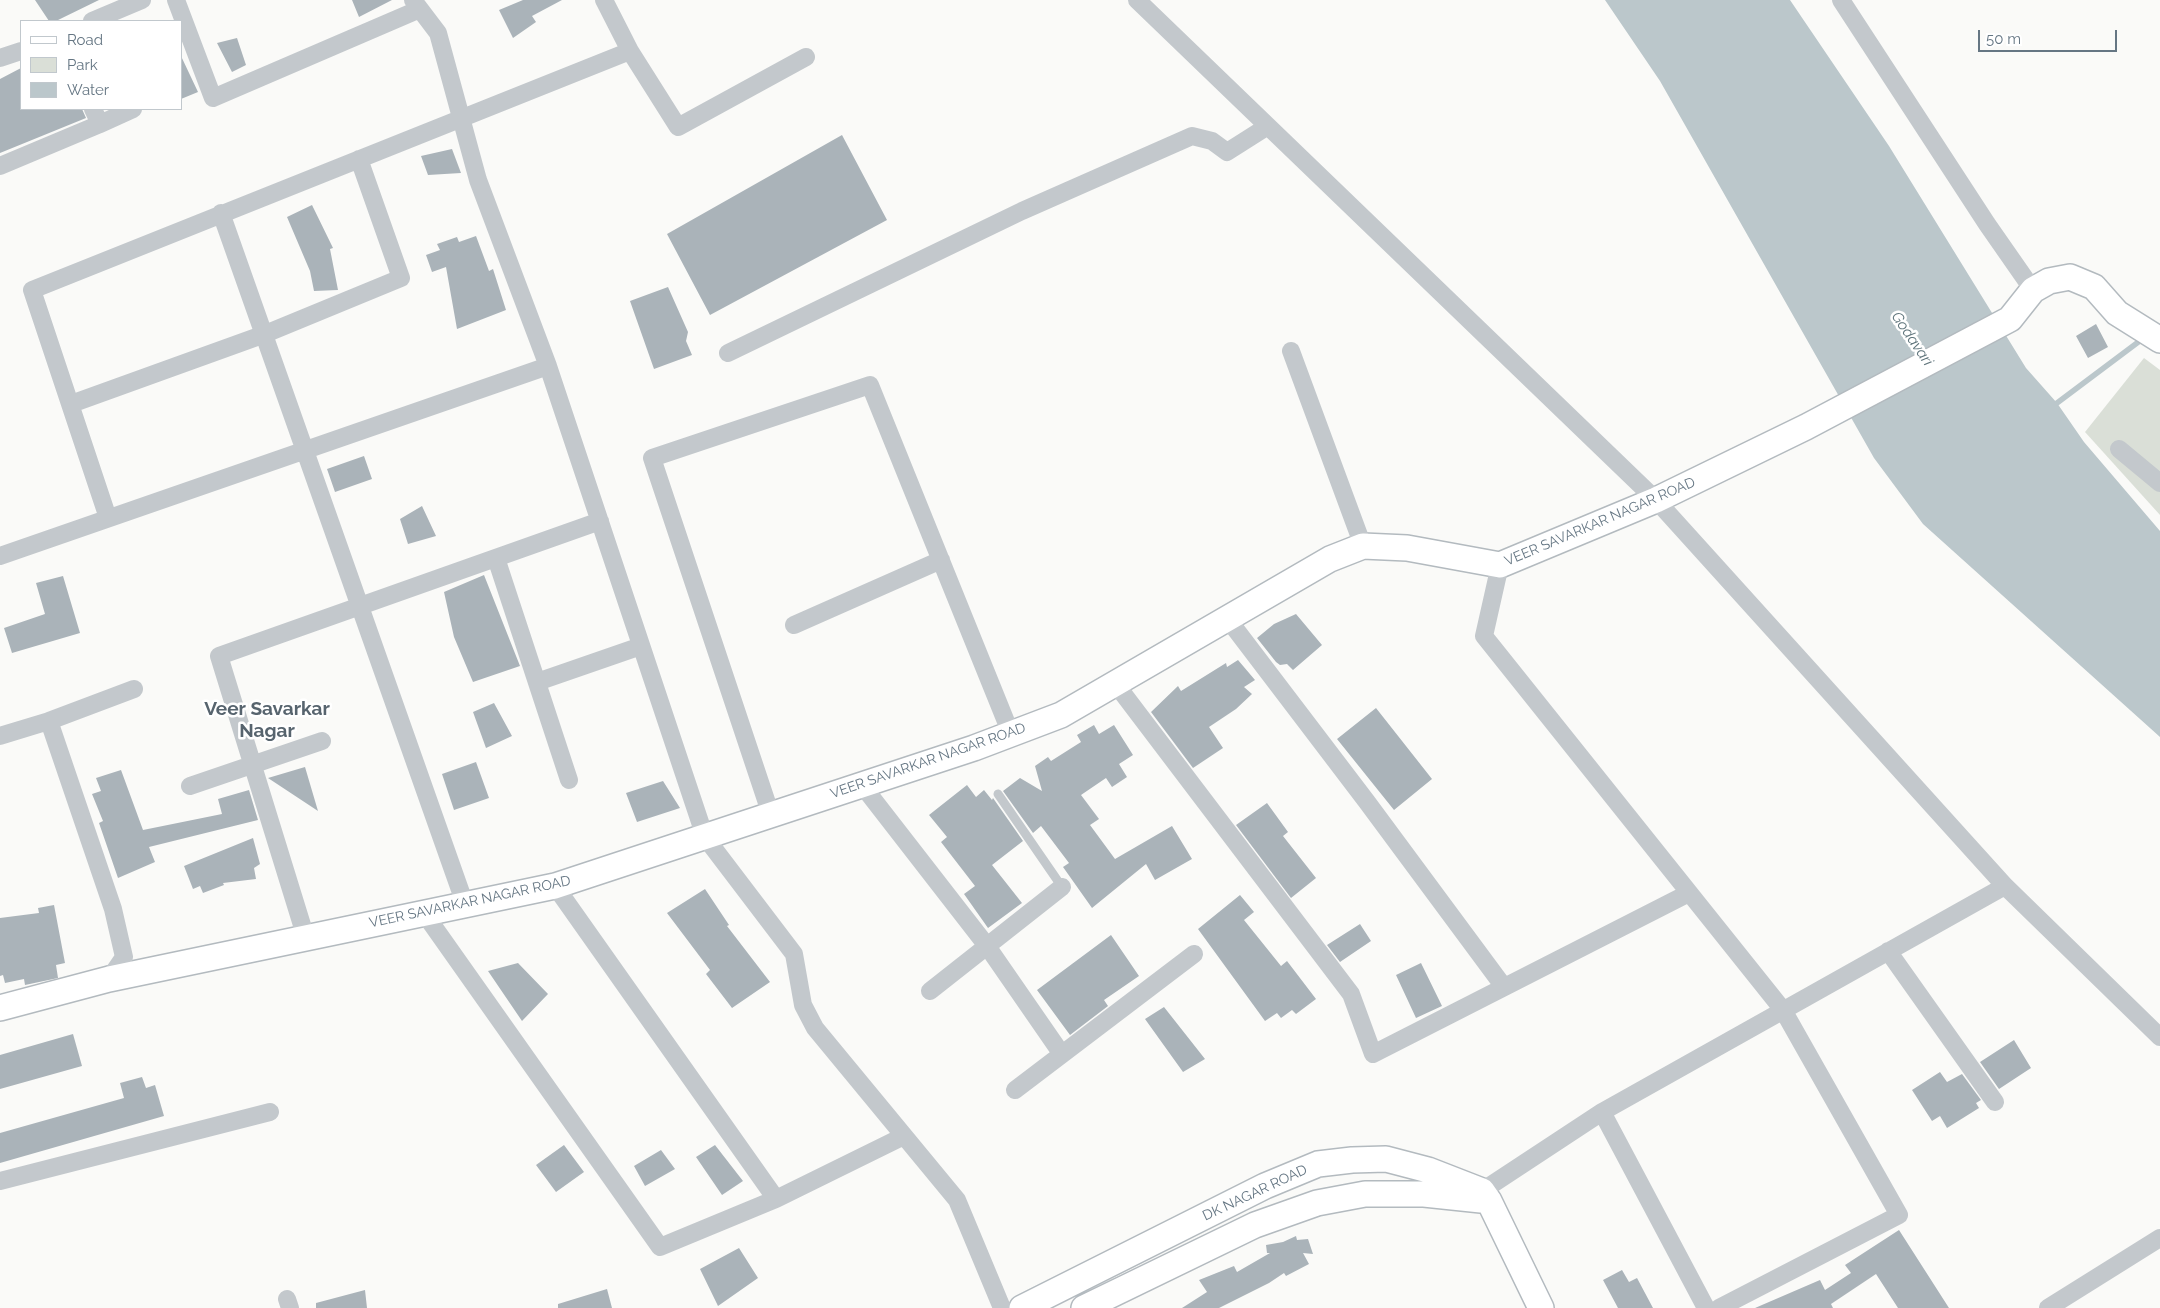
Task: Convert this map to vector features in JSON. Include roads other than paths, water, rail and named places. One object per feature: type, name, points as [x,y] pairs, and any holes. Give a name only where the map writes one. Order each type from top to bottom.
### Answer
[{"type":"street","points":[[93,20],[108,6],[142,0]]},
{"type":"street","points":[[176,0],[213,98],[417,5],[438,33],[478,180],[548,366],[705,836],[794,954],[803,1005],[815,1028],[957,1200],[1002,1308]]},
{"type":"street","points":[[604,0],[630,51],[678,127],[806,57]]},
{"type":"street","points":[[1137,0],[1656,500],[2005,886],[2160,1037]]},
{"type":"street","points":[[1841,0],[1987,224],[2033,290],[2049,281],[2070,277],[2094,287],[2117,313],[2160,340]]},
{"type":"street","points":[[0,58],[20,51]]},
{"type":"street","points":[[108,518],[32,290],[630,51]]},
{"type":"street","points":[[0,166],[97,116],[128,110]]},
{"type":"street","points":[[728,353],[1022,211],[1192,136],[1212,141],[1227,152],[1268,126]]},
{"type":"street","points":[[71,404],[263,333],[401,278],[359,158]]},
{"type":"street","points":[[221,213],[465,904]]},
{"type":"street","name":"VEER SAVARKAR NAGAR ROAD","points":[[0,1008],[109,979],[555,886],[862,785],[1061,715],[1330,559],[1363,546],[1407,548],[1500,565],[1656,500],[1806,427],[2010,319],[2033,290]]},
{"type":"street","points":[[1291,351],[1363,546]]},
{"type":"street","points":[[0,556],[548,366]]},
{"type":"street","points":[[770,815],[652,458],[870,385],[1011,734]]},
{"type":"street","points":[[2119,449],[2160,483]]},
{"type":"street","points":[[306,938],[219,656],[600,521]]},
{"type":"street","points":[[496,558],[569,780]]},
{"type":"street","points":[[794,625],[941,560]]},
{"type":"street","points":[[1500,565],[1484,636],[1783,1010],[1899,1215],[1718,1308]]},
{"type":"street","points":[[1228,618],[1504,987]]},
{"type":"street","points":[[537,682],[641,646]]},
{"type":"street","points":[[1115,683],[1351,994],[1373,1054],[1689,892]]},
{"type":"street","points":[[0,736],[49,721],[134,689]]},
{"type":"street","points":[[49,721],[113,909],[124,957],[109,979]]},
{"type":"street","points":[[190,786],[322,741]]},
{"type":"street","points":[[862,785],[987,946],[1062,1053]]},
{"type":"street","points":[[555,886],[776,1199]]},
{"type":"street","points":[[1541,1308],[1485,1196],[1602,1112],[2005,886]]},
{"type":"street","points":[[930,991],[1062,887]]},
{"type":"street","points":[[424,913],[660,1247],[776,1199],[904,1136]]},
{"type":"street","points":[[1888,951],[1995,1102]]},
{"type":"street","points":[[1015,1090],[1194,954]]},
{"type":"street","points":[[0,1181],[270,1112]]},
{"type":"street","points":[[1602,1112],[1706,1308]]},
{"type":"street","name":"DK NAGAR ROAD","points":[[1022,1308],[1265,1186],[1318,1164],[1386,1159],[1428,1170],[1485,1196]]},
{"type":"street","name":"DK NAGAR ROAD","points":[[1084,1308],[1255,1225],[1317,1202],[1365,1194],[1485,1196]]},
{"type":"street","points":[[2048,1308],[2160,1238]]},
{"type":"lane","points":[[998,794],[1062,887]]},
{"type":"water","name":"Godavari","points":[[1605,0],[1790,0],[1889,146],[2026,368],[2057,403],[2084,442],[2160,531],[2160,737],[1923,524],[1874,458],[1660,81]]},
{"type":"waterway","points":[[2057,403],[2145,337]]},
{"type":"district","name":"Veer Savarkar Nagar","points":[[267,720]]}]
